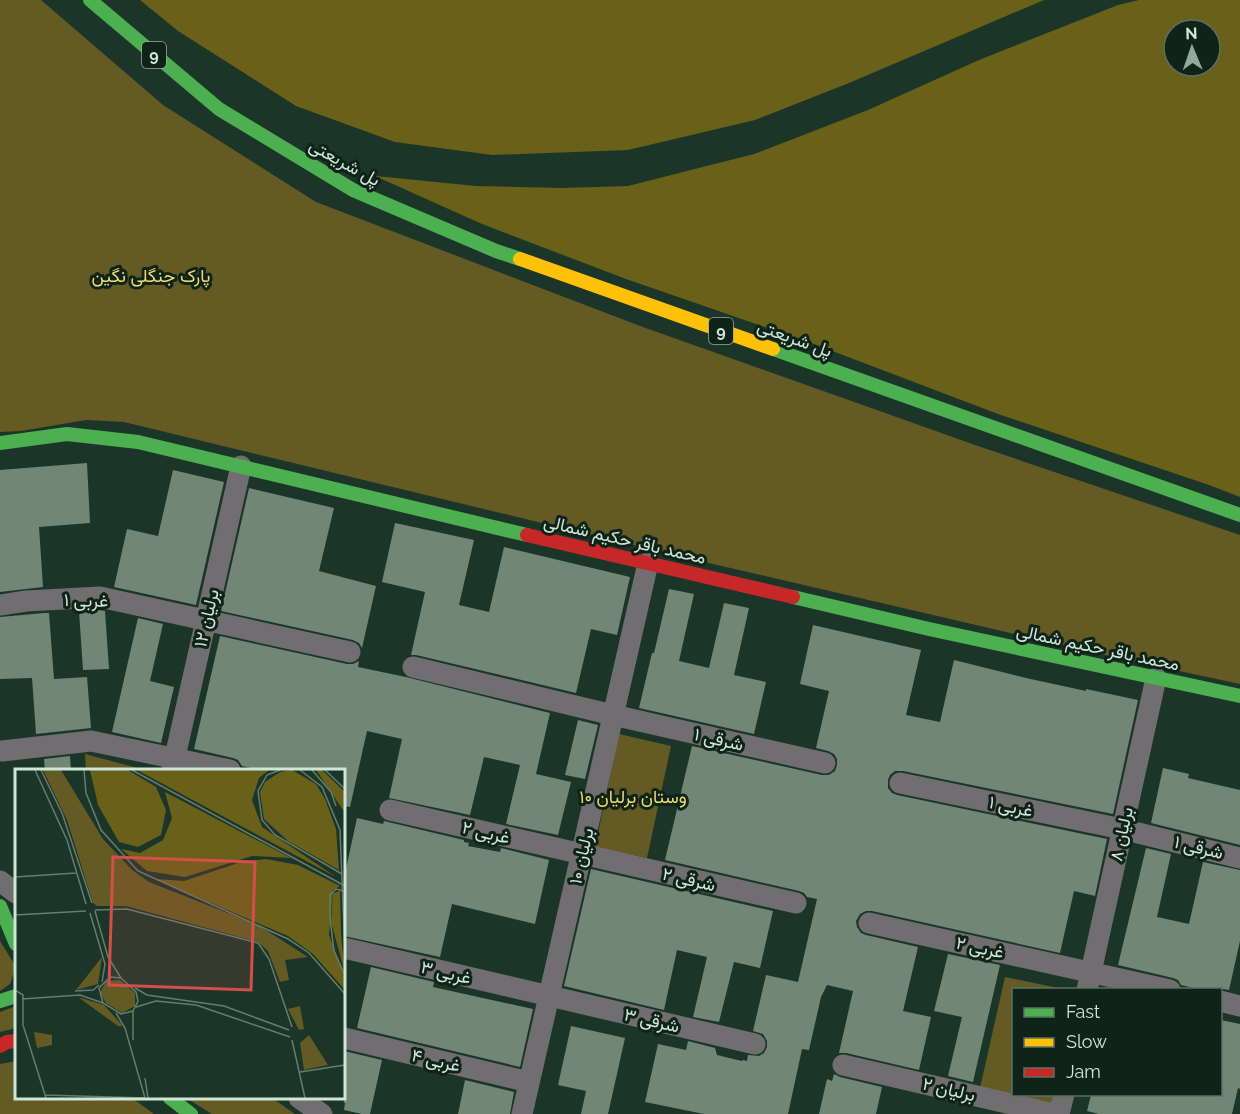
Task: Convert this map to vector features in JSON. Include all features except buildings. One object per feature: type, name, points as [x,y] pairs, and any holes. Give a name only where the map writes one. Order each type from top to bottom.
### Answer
[{"type":"street","name":"پل شریعتی","points":[[90,0],[219,110],[353,190],[496,251],[1240,515]]},
{"type":"street","name":"محمد باقر حکیم شمالی","points":[[0,442],[67,434],[138,442],[929,629],[1240,696]]},
{"type":"street","name":"برلیان ۱۲","points":[[174,764],[241,466]]},
{"type":"street","name":"برلیان ۱۰","points":[[522,1114],[648,563]]},
{"type":"street","name":"۱ غربی","points":[[0,605],[26,601],[100,597],[206,619]]},
{"type":"street","points":[[206,619],[350,652]]},
{"type":"street","points":[[413,667],[613,715]]},
{"type":"street","name":"برلیان ۸","points":[[1089,980],[1156,678]]},
{"type":"street","name":"۱ شرقی","points":[[613,715],[825,763]]},
{"type":"street","points":[[2,751],[91,741],[174,764],[214,769]]},
{"type":"street","name":"۱ غربی","points":[[900,783],[1122,829]]},
{"type":"street","name":"۲ غربی","points":[[390,810],[581,854]]},
{"type":"street","name":"۱ شرقی","points":[[1122,829],[1240,858]]},
{"type":"street","name":"۲ شرقی","points":[[581,854],[796,903]]},
{"type":"street","points":[[0,881],[15,892]]},
{"type":"street","points":[[0,906],[15,942]]},
{"type":"street","name":"۲ غربی","points":[[869,923],[1089,980]]},
{"type":"street","name":"۳ غربی","points":[[345,948],[549,996]]},
{"type":"street","points":[[1089,980],[1154,988]]},
{"type":"street","points":[[0,1001],[15,996]]},
{"type":"street","name":"۳ شرقی","points":[[549,996],[755,1044]]},
{"type":"street","points":[[1222,1001],[1240,1006]]},
{"type":"street","name":"۴ غربی","points":[[345,1038],[529,1082]]},
{"type":"street","points":[[0,1046],[15,1041]]},
{"type":"street","name":"برلیان ۲","points":[[843,1065],[1054,1114]]},
{"type":"street","points":[[1059,1114],[1064,1096]]},
{"type":"street","points":[[171,1099],[191,1114]]},
{"type":"street","points":[[300,1099],[322,1114]]},
{"type":"green space","name":"پارک جنگلی نگین","points":[[0,0],[41,0],[163,105],[316,202],[640,326],[978,446],[1240,535],[1240,684],[670,554],[124,422],[86,420],[21,431],[0,432]]},
{"type":"green space","name":"وستان برلیان ۱۰","points":[[619,734],[671,746],[647,858],[595,847]]},
{"type":"green space","points":[[85,754],[141,769],[86,769]]},
{"type":"green space","points":[[0,941],[15,965],[15,970],[10,984],[0,991]]},
{"type":"green space","points":[[1005,977],[1058,988],[1012,988],[1012,1095],[980,1088]]},
{"type":"green space","points":[[15,1006],[15,1028],[0,1032],[0,1012]]},
{"type":"green space","points":[[15,1061],[15,1099],[133,1099],[154,1114],[0,1114],[0,1064]]},
{"type":"green space","points":[[1016,1096],[1053,1096],[1051,1104]]},
{"type":"green space","points":[[188,1099],[273,1099],[295,1114],[212,1114]]},
{"type":"shaded area","points":[[140,0],[1044,0],[849,83],[755,120],[628,150],[492,155],[395,142],[296,106],[178,31]]},
{"type":"shaded area","points":[[1139,0],[1240,0],[1240,497],[998,414],[814,344],[626,279],[482,224],[375,176],[476,186],[562,188],[628,186],[754,154],[868,110],[979,60],[1118,5]]},
{"type":"traffic: fast","points":[[90,0],[219,109],[353,190],[520,259]]},
{"type":"traffic: fast","points":[[773,349],[1240,515]]},
{"type":"traffic: fast","points":[[0,443],[67,434],[138,442],[527,535]]},
{"type":"traffic: fast","points":[[793,597],[929,629],[1240,696]]},
{"type":"traffic: fast","points":[[0,906],[15,942]]},
{"type":"traffic: fast","points":[[0,1001],[15,996]]},
{"type":"traffic: fast","points":[[171,1099],[191,1114]]},
{"type":"traffic: slow","points":[[520,259],[773,349]]},
{"type":"traffic: jam","points":[[527,535],[793,597]]},
{"type":"traffic: jam","points":[[0,1046],[15,1041]]}]
